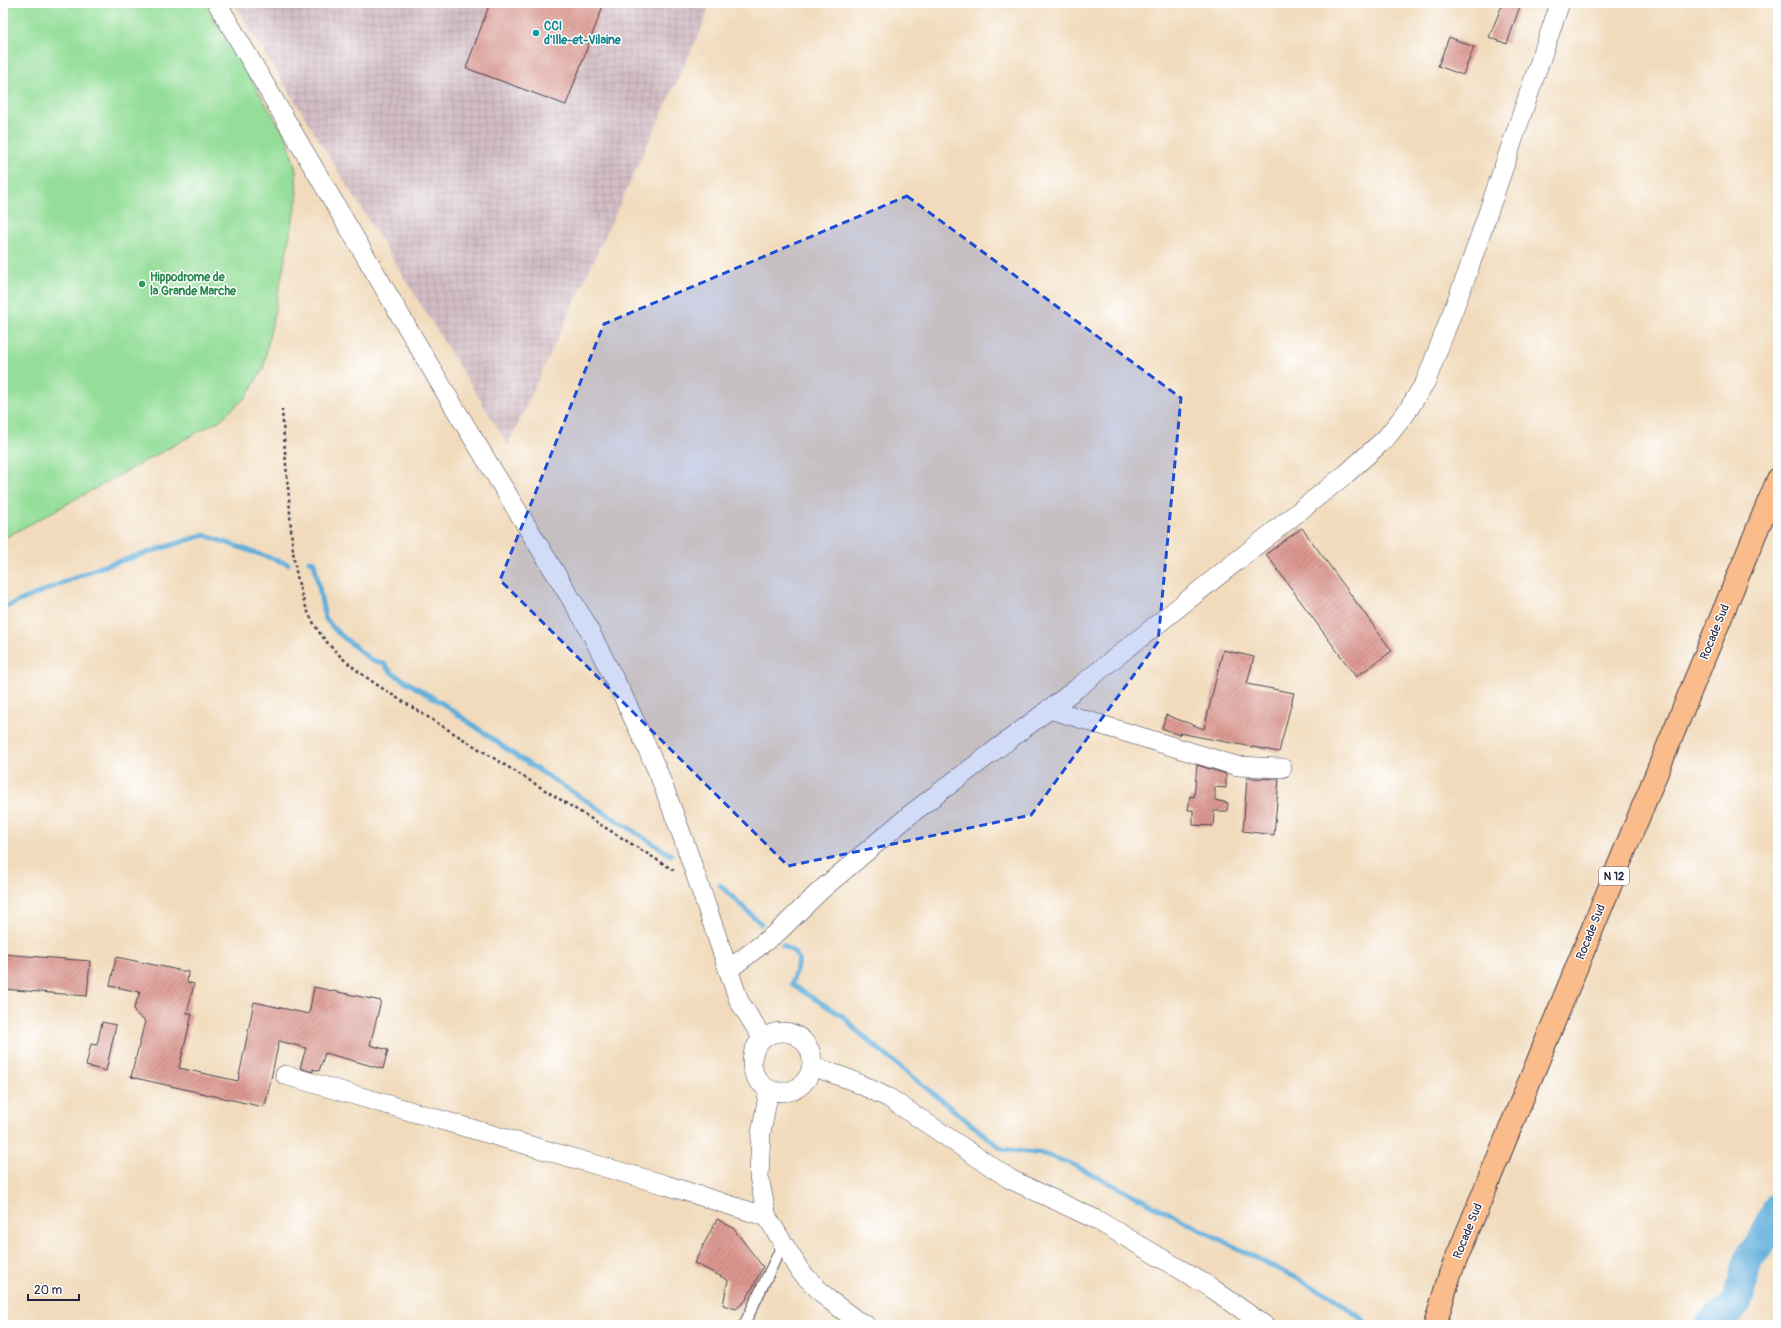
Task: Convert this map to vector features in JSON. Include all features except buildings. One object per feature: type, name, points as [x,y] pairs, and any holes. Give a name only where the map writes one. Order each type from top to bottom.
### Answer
[{"type":"main road","name":"Rocade Sud","points":[[1423,1325],[1450,1274],[1778,479]]},
{"type":"main road","name":"Rocade Sud","points":[[1435,1325],[1450,1274]]},
{"type":"street","points":[[217,3],[451,402],[584,620],[624,698],[658,772],[739,1002],[763,1039]]},
{"type":"street","points":[[728,970],[779,931],[821,890],[912,813],[1048,709],[1346,474],[1386,438],[1406,414],[1426,380],[1467,274],[1560,3]]},
{"type":"street","points":[[1048,709],[1237,766],[1282,768]]},
{"type":"street","points":[[779,1032],[789,1033],[799,1037],[806,1045],[811,1055],[812,1066],[808,1078],[801,1086],[788,1092],[777,1092],[769,1090],[762,1085],[756,1077],[752,1063],[756,1047],[763,1039],[779,1032]]},
{"type":"street","points":[[812,1066],[851,1080],[889,1098],[1010,1179],[1096,1220],[1210,1287],[1264,1325]]},
{"type":"street","points":[[285,1075],[666,1185],[768,1217]]},
{"type":"street","points":[[769,1090],[761,1133],[759,1176],[768,1217],[801,1272],[828,1299],[856,1320],[866,1325]]},
{"type":"lane","points":[[744,1325],[777,1256],[784,1245]]},
{"type":"path","points":[[282,409],[291,528],[299,585],[307,611],[323,637],[354,669],[394,696],[699,886]]},
{"type":"highlighted area","points":[[907,196],[1181,398],[1158,642],[1031,815],[788,866],[500,580],[604,324]]},
{"type":"shaded area","points":[[234,3],[710,3],[703,25],[508,445]]},
{"type":"green space","name":"Hippodrome de la Grande Marche","points":[[3,3],[205,3],[288,141],[296,171],[297,199],[263,369],[246,397],[220,420],[3,539]]},
{"type":"waterway","points":[[3,608],[98,568],[204,535],[288,564]]},
{"type":"waterway","points":[[309,561],[314,562],[325,618],[337,632],[371,660],[383,663],[392,673],[445,705],[515,755],[671,855]]},
{"type":"waterway","points":[[720,885],[761,924]]},
{"type":"waterway","points":[[783,945],[794,952],[799,959],[792,983],[794,986],[844,1017],[856,1030],[893,1061],[1002,1149],[1043,1154],[1072,1164],[1331,1296],[1370,1325]]},
{"type":"waterway","points":[[1709,1325],[1731,1310],[1736,1303],[1743,1282],[1746,1266],[1751,1255],[1767,1232],[1778,1207]]},
{"type":"place","name":"CCI d'Ille-et-Vilaine","points":[[536,33]]},
{"type":"place","name":"Hippodrome de la Grande Marche","points":[[142,284]]}]
